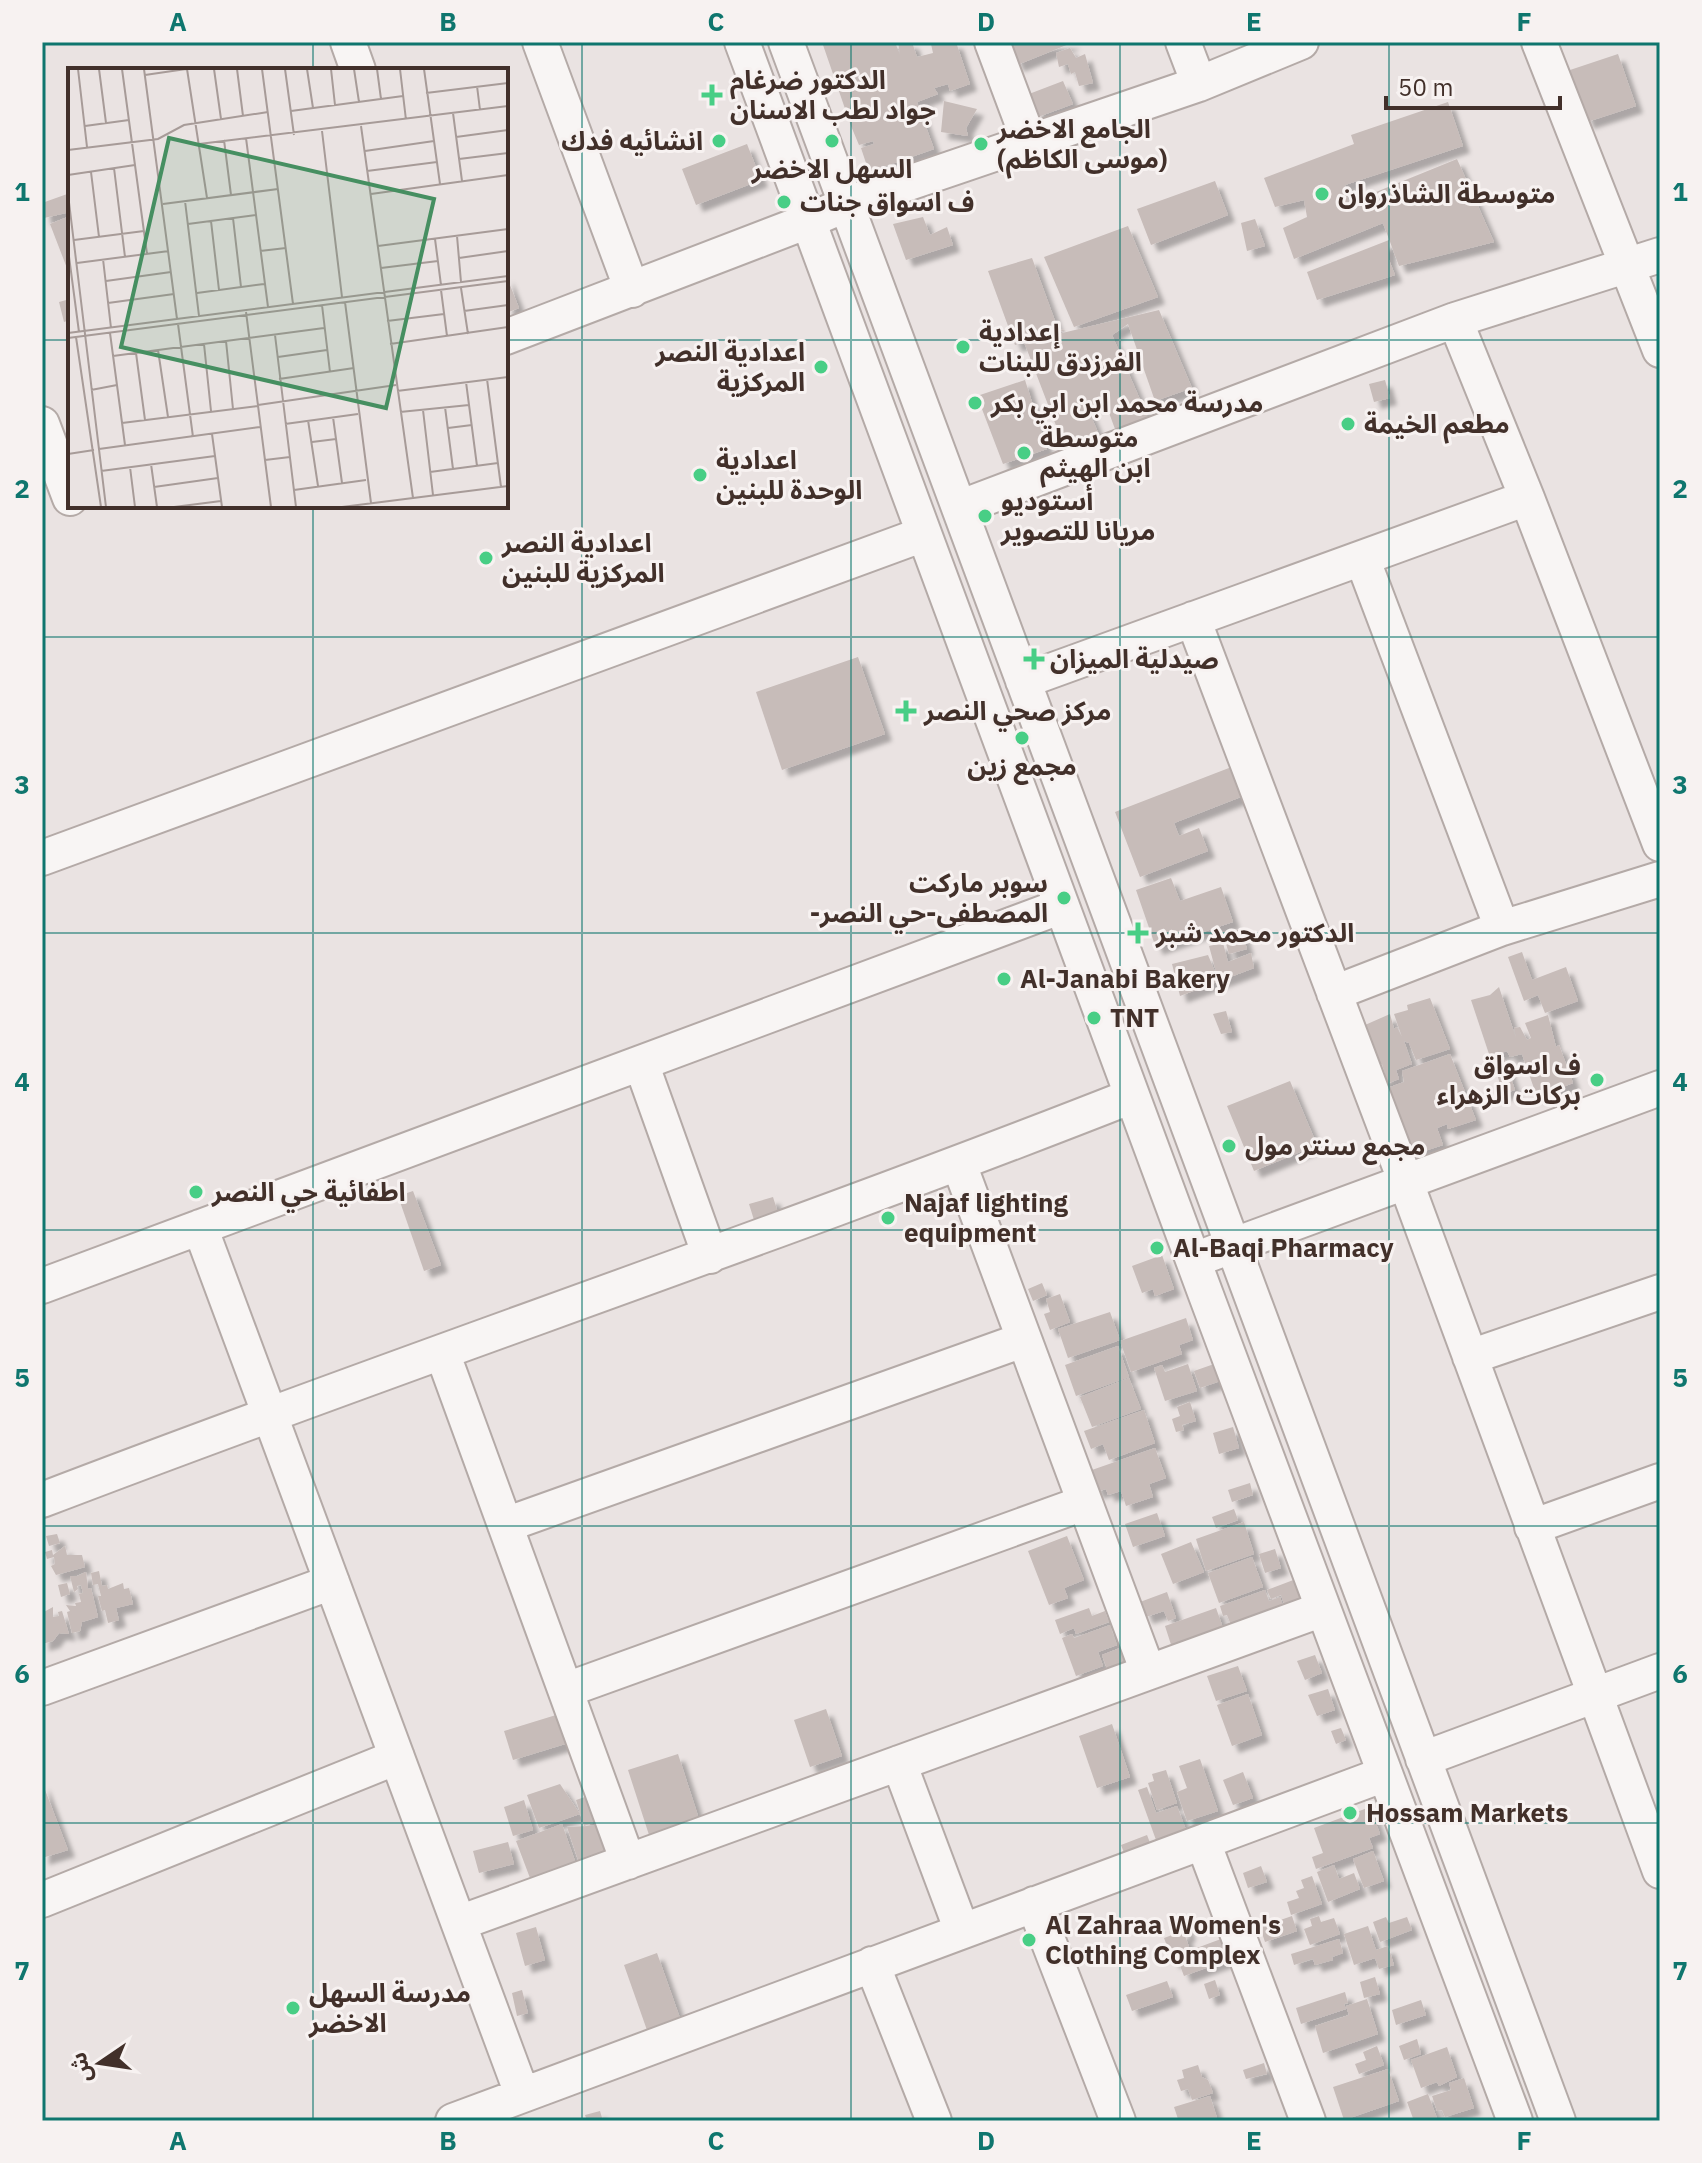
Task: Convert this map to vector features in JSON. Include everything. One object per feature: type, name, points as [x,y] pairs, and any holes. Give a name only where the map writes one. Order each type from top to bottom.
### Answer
[{"type":"street","points":[[348,42],[357,68]]},
{"type":"street","points":[[540,42],[632,290]]},
{"type":"street","points":[[742,42],[1515,2121]]},
{"type":"street","points":[[786,42],[1555,2120]]},
{"type":"street","points":[[992,42],[1029,141]]},
{"type":"street","points":[[1183,42],[1199,84]]},
{"type":"street","points":[[508,336],[847,204],[1199,84],[1301,42]]},
{"type":"street","points":[[1539,42],[1660,350]]},
{"type":"street","points":[[789,169],[803,174],[813,172],[822,166],[828,155]]},
{"type":"street","points":[[959,508],[1455,320],[1660,255]]},
{"type":"street","points":[[829,276],[836,262],[845,258],[856,256],[868,262]]},
{"type":"street","points":[[1455,320],[1660,844]]},
{"type":"street","points":[[42,424],[68,495]]},
{"type":"street","points":[[1023,681],[1527,498]]},
{"type":"street","points":[[42,512],[68,501]]},
{"type":"street","points":[[42,858],[924,534]]},
{"type":"street","points":[[1362,558],[1502,928]]},
{"type":"street","points":[[1193,619],[1660,1869]]},
{"type":"street","points":[[1334,993],[1502,928],[1660,879]]},
{"type":"street","points":[[42,1286],[1062,906]]},
{"type":"street","points":[[641,1063],[710,1256]]},
{"type":"street","points":[[1193,1260],[1660,1088]]},
{"type":"street","points":[[42,1500],[269,1413],[959,1164],[1132,1096]]},
{"type":"street","points":[[959,1164],[1148,1672]]},
{"type":"street","points":[[1172,1204],[1185,1208],[1195,1205],[1204,1199],[1209,1186]]},
{"type":"street","points":[[200,1227],[522,2094]]},
{"type":"street","points":[[1206,1295],[1213,1284],[1222,1279],[1233,1278],[1246,1285]]},
{"type":"street","points":[[1470,1357],[1660,1292]]},
{"type":"street","points":[[505,1525],[1023,1340]]},
{"type":"street","points":[[442,1352],[628,1862]]},
{"type":"street","points":[[1532,1527],[1660,1481]]},
{"type":"street","points":[[566,1690],[1084,1503]]},
{"type":"street","points":[[42,1688],[332,1582]]},
{"type":"street","points":[[459,1923],[1323,1609]]},
{"type":"street","points":[[1423,1759],[1660,1671]]},
{"type":"street","points":[[42,1900],[397,1757]]},
{"type":"street","points":[[899,1763],[962,1931]]},
{"type":"street","points":[[453,2121],[1385,1774]]},
{"type":"street","points":[[1203,1842],[1308,2121]]},
{"type":"street","points":[[1034,1904],[1118,2121]]},
{"type":"street","points":[[872,1964],[934,2121]]},
{"type":"building","points":[[830,42],[895,42],[900,55],[898,42],[912,42],[917,57],[933,53],[931,44],[956,42],[970,84],[950,91],[948,84],[934,88],[938,94],[917,102],[934,149],[869,172],[861,148],[874,144],[873,141],[859,145],[823,45]]},
{"type":"building","points":[[1008,42],[1074,42],[1017,65]]},
{"type":"building","points":[[1070,48],[1076,58],[1085,54],[1093,83],[1079,86],[1075,72],[1071,74],[1068,64],[1059,67],[1056,53]]},
{"type":"building","points":[[1618,54],[1636,106],[1587,122],[1570,70]]},
{"type":"building","points":[[1063,81],[1073,104],[1038,117],[1029,94]]},
{"type":"building","points":[[944,101],[977,109],[966,128],[968,136],[941,132]]},
{"type":"building","points":[[1448,102],[1463,146],[1345,185],[1349,203],[1457,159],[1494,242],[1399,266],[1383,223],[1294,259],[1283,228],[1307,217],[1304,200],[1275,207],[1264,178],[1354,144],[1351,135]]},
{"type":"building","points":[[747,144],[761,180],[696,205],[682,169]]},
{"type":"building","points":[[1215,181],[1228,215],[1151,245],[1137,209]]},
{"type":"building","points":[[68,194],[68,212],[44,218],[42,203]]},
{"type":"building","points":[[68,217],[68,271],[50,224]]},
{"type":"building","points":[[923,217],[930,235],[947,227],[953,245],[906,260],[893,224]]},
{"type":"building","points":[[1255,219],[1265,246],[1247,251],[1241,223]]},
{"type":"building","points":[[1128,226],[1158,297],[1074,327],[1044,257]]},
{"type":"building","points":[[1389,240],[1389,260],[1395,275],[1317,300],[1307,272]]},
{"type":"building","points":[[1032,258],[1058,329],[1066,330],[1037,339],[1159,310],[1192,388],[1155,401],[1128,324],[1112,335],[1148,418],[1115,429],[1105,402],[1087,407],[1100,437],[1065,449],[1024,342],[1015,345],[988,271]]},
{"type":"building","points":[[508,280],[519,308],[508,312]]},
{"type":"building","points":[[68,300],[68,321],[64,322],[59,302]]},
{"type":"building","points":[[1025,380],[1047,449],[1003,464],[977,396]]},
{"type":"building","points":[[1385,380],[1390,398],[1374,402],[1369,384]]},
{"type":"building","points":[[858,657],[885,734],[782,770],[756,692]]},
{"type":"building","points":[[1247,761],[1251,793],[1174,823],[1179,836],[1199,828],[1208,851],[1140,877],[1115,812]]},
{"type":"building","points":[[1171,878],[1180,901],[1221,887],[1233,922],[1156,948],[1136,890]]},
{"type":"building","points":[[1241,929],[1247,949],[1229,954],[1223,933]]},
{"type":"building","points":[[1223,943],[1228,962],[1251,953],[1254,968],[1180,996],[1172,964],[1208,955],[1218,979],[1209,946]]},
{"type":"building","points":[[1522,952],[1532,980],[1566,967],[1578,1001],[1545,1013],[1538,995],[1524,1001],[1508,957]]},
{"type":"building","points":[[1499,987],[1516,1038],[1514,1028],[1520,1027],[1527,1040],[1531,1038],[1525,1023],[1548,1015],[1556,1047],[1559,1045],[1573,1083],[1537,1097],[1522,1054],[1510,1057],[1507,1051],[1490,1057],[1471,1000],[1490,995]]},
{"type":"building","points":[[1430,998],[1450,1049],[1416,1060],[1409,1043],[1404,1041],[1412,1064],[1396,1070],[1399,1079],[1381,1086],[1377,1078],[1385,1074],[1382,1064],[1378,1065],[1365,1025],[1390,1014],[1394,1029],[1397,1027],[1402,1037],[1394,1014],[1408,1010],[1407,1005]]},
{"type":"building","points":[[1226,1011],[1232,1032],[1221,1034],[1213,1014]]},
{"type":"building","points":[[1450,1054],[1476,1120],[1448,1129],[1447,1124],[1437,1128],[1443,1145],[1409,1156],[1382,1090],[1404,1082],[1402,1071]]},
{"type":"building","points":[[1504,1057],[1515,1090],[1503,1094],[1493,1061]]},
{"type":"building","points":[[1290,1081],[1317,1145],[1254,1171],[1227,1106]]},
{"type":"building","points":[[413,1191],[441,1265],[424,1271],[398,1196]]},
{"type":"building","points":[[773,1197],[778,1213],[754,1220],[749,1204]]},
{"type":"building","points":[[1162,1255],[1174,1289],[1155,1296],[1153,1289],[1142,1293],[1132,1266]]},
{"type":"building","points":[[1042,1283],[1047,1295],[1033,1301],[1028,1289]]},
{"type":"building","points":[[1060,1294],[1070,1322],[1050,1330],[1044,1314],[1050,1312],[1046,1299]]},
{"type":"building","points":[[1110,1312],[1120,1340],[1068,1358],[1058,1329]]},
{"type":"building","points":[[1186,1318],[1193,1340],[1179,1345],[1182,1354],[1131,1372],[1120,1341]]},
{"type":"building","points":[[1118,1346],[1129,1377],[1076,1396],[1065,1365]]},
{"type":"building","points":[[1217,1363],[1223,1380],[1200,1388],[1194,1371]]},
{"type":"building","points":[[1188,1364],[1197,1391],[1165,1401],[1154,1368],[1162,1365],[1165,1372]]},
{"type":"building","points":[[1129,1378],[1141,1409],[1092,1427],[1080,1397]]},
{"type":"building","points":[[1190,1402],[1196,1421],[1182,1425],[1184,1430],[1176,1432],[1172,1419],[1180,1416],[1177,1407]]},
{"type":"building","points":[[1144,1410],[1155,1443],[1109,1460],[1103,1444],[1091,1449],[1084,1431]]},
{"type":"building","points":[[1233,1427],[1239,1448],[1219,1454],[1213,1433]]},
{"type":"building","points":[[1155,1448],[1166,1478],[1149,1484],[1153,1497],[1126,1506],[1121,1491],[1108,1495],[1106,1489],[1096,1492],[1089,1471]]},
{"type":"building","points":[[1250,1483],[1253,1495],[1232,1502],[1228,1490]]},
{"type":"building","points":[[1234,1509],[1238,1520],[1216,1528],[1212,1517]]},
{"type":"building","points":[[1157,1513],[1165,1536],[1133,1547],[1125,1524]]},
{"type":"building","points":[[1244,1522],[1254,1554],[1206,1571],[1196,1539]]},
{"type":"building","points":[[57,1534],[60,1543],[49,1546],[46,1536]]},
{"type":"building","points":[[1067,1536],[1084,1580],[1064,1588],[1068,1598],[1049,1605],[1028,1551]]},
{"type":"building","points":[[1191,1542],[1204,1572],[1173,1584],[1161,1554]]},
{"type":"building","points":[[65,1546],[67,1555],[82,1555],[85,1567],[56,1575],[51,1566],[55,1564],[54,1557],[47,1559],[45,1552],[52,1550],[53,1555]]},
{"type":"building","points":[[1275,1549],[1281,1568],[1265,1573],[1259,1554]]},
{"type":"building","points":[[1252,1557],[1263,1587],[1219,1603],[1208,1573]]},
{"type":"building","points":[[99,1571],[102,1586],[107,1585],[108,1589],[123,1583],[124,1589],[129,1588],[133,1604],[116,1608],[119,1620],[108,1623],[105,1610],[102,1611],[98,1584],[93,1585],[91,1573]]},
{"type":"building","points":[[86,1572],[88,1589],[91,1588],[98,1617],[82,1622],[80,1631],[72,1633],[67,1612],[70,1611],[66,1605],[76,1606],[75,1603],[81,1602],[79,1594],[83,1593],[81,1585],[74,1592],[70,1576]]},
{"type":"building","points":[[1296,1579],[1307,1609],[1288,1616],[1281,1595],[1271,1599],[1267,1590]]},
{"type":"building","points":[[67,1583],[70,1594],[61,1597],[58,1585]]},
{"type":"building","points":[[1265,1590],[1269,1601],[1280,1597],[1287,1617],[1235,1635],[1220,1606]]},
{"type":"building","points":[[1167,1592],[1176,1618],[1168,1621],[1164,1611],[1146,1617],[1140,1602]]},
{"type":"building","points":[[53,1607],[53,1617],[59,1616],[58,1612],[62,1611],[69,1634],[59,1633],[53,1641],[42,1644],[42,1613]]},
{"type":"building","points":[[1089,1608],[1092,1616],[1105,1611],[1109,1622],[1076,1634],[1074,1628],[1060,1634],[1055,1620]]},
{"type":"building","points":[[1216,1608],[1227,1639],[1175,1657],[1165,1626]]},
{"type":"building","points":[[1110,1625],[1117,1645],[1098,1652],[1103,1666],[1076,1676],[1062,1638],[1072,1634],[1074,1638]]},
{"type":"building","points":[[1120,1648],[1129,1672],[1083,1678],[1107,1669],[1102,1655]]},
{"type":"building","points":[[1315,1655],[1322,1673],[1305,1680],[1297,1661]]},
{"type":"building","points":[[1238,1666],[1247,1691],[1216,1701],[1207,1676]]},
{"type":"building","points":[[1328,1689],[1335,1710],[1317,1716],[1308,1695]]},
{"type":"building","points":[[1248,1694],[1262,1735],[1232,1746],[1217,1705]]},
{"type":"building","points":[[826,1709],[842,1756],[810,1767],[794,1720]]},
{"type":"building","points":[[556,1715],[565,1744],[513,1760],[504,1731]]},
{"type":"building","points":[[1112,1724],[1130,1777],[1097,1788],[1079,1736]]},
{"type":"building","points":[[1341,1728],[1346,1740],[1336,1744],[1331,1731]]},
{"type":"building","points":[[678,1754],[700,1822],[650,1838],[628,1770]]},
{"type":"building","points":[[1200,1759],[1218,1811],[1187,1821],[1177,1792],[1187,1788],[1179,1766]]},
{"type":"building","points":[[1166,1770],[1177,1803],[1157,1810],[1148,1783],[1154,1781],[1152,1774]]},
{"type":"building","points":[[1243,1772],[1253,1798],[1233,1805],[1223,1780]]},
{"type":"building","points":[[42,1782],[68,1850],[42,1858]]},
{"type":"building","points":[[560,1784],[580,1814],[539,1828],[527,1795]]},
{"type":"building","points":[[1147,1787],[1156,1813],[1177,1806],[1186,1830],[1156,1840],[1138,1790]]},
{"type":"building","points":[[600,1792],[608,1818],[584,1826],[576,1800]]},
{"type":"building","points":[[524,1800],[533,1830],[513,1836],[504,1807]]},
{"type":"building","points":[[1370,1807],[1380,1834],[1369,1838],[1373,1848],[1316,1869],[1312,1857],[1323,1853],[1314,1828]]},
{"type":"building","points":[[562,1824],[575,1861],[530,1878],[516,1841]]},
{"type":"building","points":[[608,1825],[617,1851],[579,1863],[567,1827]]},
{"type":"building","points":[[1147,1835],[1154,1853],[1128,1863],[1121,1845]]},
{"type":"building","points":[[508,1842],[514,1864],[479,1873],[473,1851]]},
{"type":"building","points":[[1373,1851],[1384,1881],[1364,1888],[1353,1859]]},
{"type":"building","points":[[1334,1865],[1339,1879],[1354,1873],[1360,1889],[1328,1902],[1317,1872]]},
{"type":"building","points":[[1261,1866],[1267,1882],[1248,1888],[1243,1873]]},
{"type":"building","points":[[1312,1876],[1322,1904],[1291,1915],[1287,1902],[1299,1898],[1296,1891],[1304,1888],[1301,1880]]},
{"type":"building","points":[[1292,1916],[1297,1931],[1265,1942],[1260,1927]]},
{"type":"building","points":[[1319,1916],[1321,1922],[1334,1918],[1340,1934],[1310,1945],[1304,1929],[1312,1926],[1310,1919]]},
{"type":"building","points":[[1386,1917],[1389,1923],[1407,1917],[1412,1930],[1380,1942],[1373,1922]]},
{"type":"building","points":[[1184,1919],[1189,1934],[1185,1936],[1192,1955],[1173,1962],[1164,1938],[1183,1931],[1179,1921]]},
{"type":"building","points":[[1368,1926],[1376,1950],[1388,1946],[1394,1965],[1379,1969],[1375,1958],[1354,1965],[1344,1934]]},
{"type":"building","points":[[536,1927],[545,1960],[525,1966],[516,1933]]},
{"type":"building","points":[[1229,1936],[1236,1957],[1184,1976],[1179,1963],[1196,1957],[1194,1949]]},
{"type":"building","points":[[1339,1939],[1343,1953],[1332,1957],[1333,1960],[1315,1965],[1313,1959],[1294,1965],[1291,1954]]},
{"type":"building","points":[[657,1953],[681,2021],[648,2033],[624,1965]]},
{"type":"building","points":[[1375,1977],[1380,1994],[1364,1998],[1360,1982]]},
{"type":"building","points":[[1215,1980],[1220,1995],[1209,1999],[1204,1984]]},
{"type":"building","points":[[1167,1981],[1173,1997],[1132,2011],[1126,1995]]},
{"type":"building","points":[[522,1990],[528,2013],[517,2016],[512,1993]]},
{"type":"building","points":[[1345,1992],[1346,2009],[1301,2024],[1296,2008]]},
{"type":"building","points":[[1367,1999],[1378,2034],[1323,2053],[1315,2026],[1349,2015],[1346,2006]]},
{"type":"building","points":[[1421,2000],[1426,2015],[1396,2025],[1392,2010]]},
{"type":"building","points":[[1417,2039],[1421,2054],[1404,2060],[1399,2046]]},
{"type":"building","points":[[1377,2046],[1384,2065],[1359,2074],[1355,2064],[1366,2060],[1363,2052]]},
{"type":"building","points":[[1447,2047],[1457,2077],[1439,2086],[1437,2082],[1421,2088],[1411,2060]]},
{"type":"building","points":[[1264,2063],[1267,2074],[1246,2079],[1243,2070]]},
{"type":"building","points":[[1198,2065],[1213,2093],[1192,2100],[1188,2089],[1181,2091],[1177,2080],[1184,2078],[1182,2070]]},
{"type":"building","points":[[1388,2069],[1399,2101],[1344,2120],[1333,2087]]},
{"type":"building","points":[[1464,2078],[1474,2108],[1445,2117],[1442,2110],[1437,2111],[1432,2096],[1451,2090],[1449,2083]]},
{"type":"building","points":[[1428,2094],[1438,2121],[1414,2121],[1407,2102]]},
{"type":"building","points":[[1210,2096],[1218,2121],[1178,2119],[1174,2107]]},
{"type":"building","points":[[600,2111],[603,2121],[587,2121],[585,2115]]},
{"type":"place","name":"الدكتور ضرغام جواد لطب الاسنان","points":[[712,95]]},
{"type":"place","name":"انشائيه فدك","points":[[719,141]]},
{"type":"place","name":"السهل الاخضر","points":[[832,141]]},
{"type":"place","name":"الجامع الاخضر (موسى الكاظم)","points":[[981,144]]},
{"type":"place","name":"متوسطة الشاذروان","points":[[1322,194]]},
{"type":"place","name":"ف اسواق جنات","points":[[784,202]]},
{"type":"place","name":"إعدادية الفرزدق للبنات","points":[[963,347]]},
{"type":"place","name":"اعدادية النصر المركزية","points":[[821,367]]},
{"type":"place","name":"مدرسة محمد ابن ابي بكر","points":[[975,403]]},
{"type":"place","name":"مطعم الخيمة","points":[[1348,424]]},
{"type":"place","name":"متوسطة ابن الهيثم","points":[[1024,453]]},
{"type":"place","name":"اعدادية الوحدة للبنين","points":[[700,475]]},
{"type":"place","name":"أستوديو مريانا للتصوير","points":[[985,516]]},
{"type":"place","name":"اعدادية النصر المركزية للبنين","points":[[486,558]]},
{"type":"place","name":"صيدلية الميزان","points":[[1034,659]]},
{"type":"place","name":"مركز صحي النصر","points":[[906,711]]},
{"type":"place","name":"مجمع زين","points":[[1022,738]]},
{"type":"place","name":"سوبر ماركت -المصطفى-حي النصر","points":[[1064,898]]},
{"type":"place","name":"الدكتور محمد شبر","points":[[1138,933]]},
{"type":"place","name":"Al-Janabi Bakery","points":[[1004,979]]},
{"type":"place","name":"TNT","points":[[1094,1018]]},
{"type":"place","name":"ف اسواق بركات الزهراء","points":[[1597,1080]]},
{"type":"place","name":"مجمع سنتر مول","points":[[1229,1146]]},
{"type":"place","name":"اطفائية حي النصر","points":[[196,1192]]},
{"type":"place","name":"Najaf lighting equipment","points":[[888,1218]]},
{"type":"place","name":"Al-Baqi Pharmacy","points":[[1157,1248]]},
{"type":"place","name":"Hossam Markets","points":[[1350,1813]]},
{"type":"place","name":"Al Zahraa Women's Clothing Complex","points":[[1029,1940]]},
{"type":"place","name":"مدرسة السهل الاخضر","points":[[293,2008]]}]
